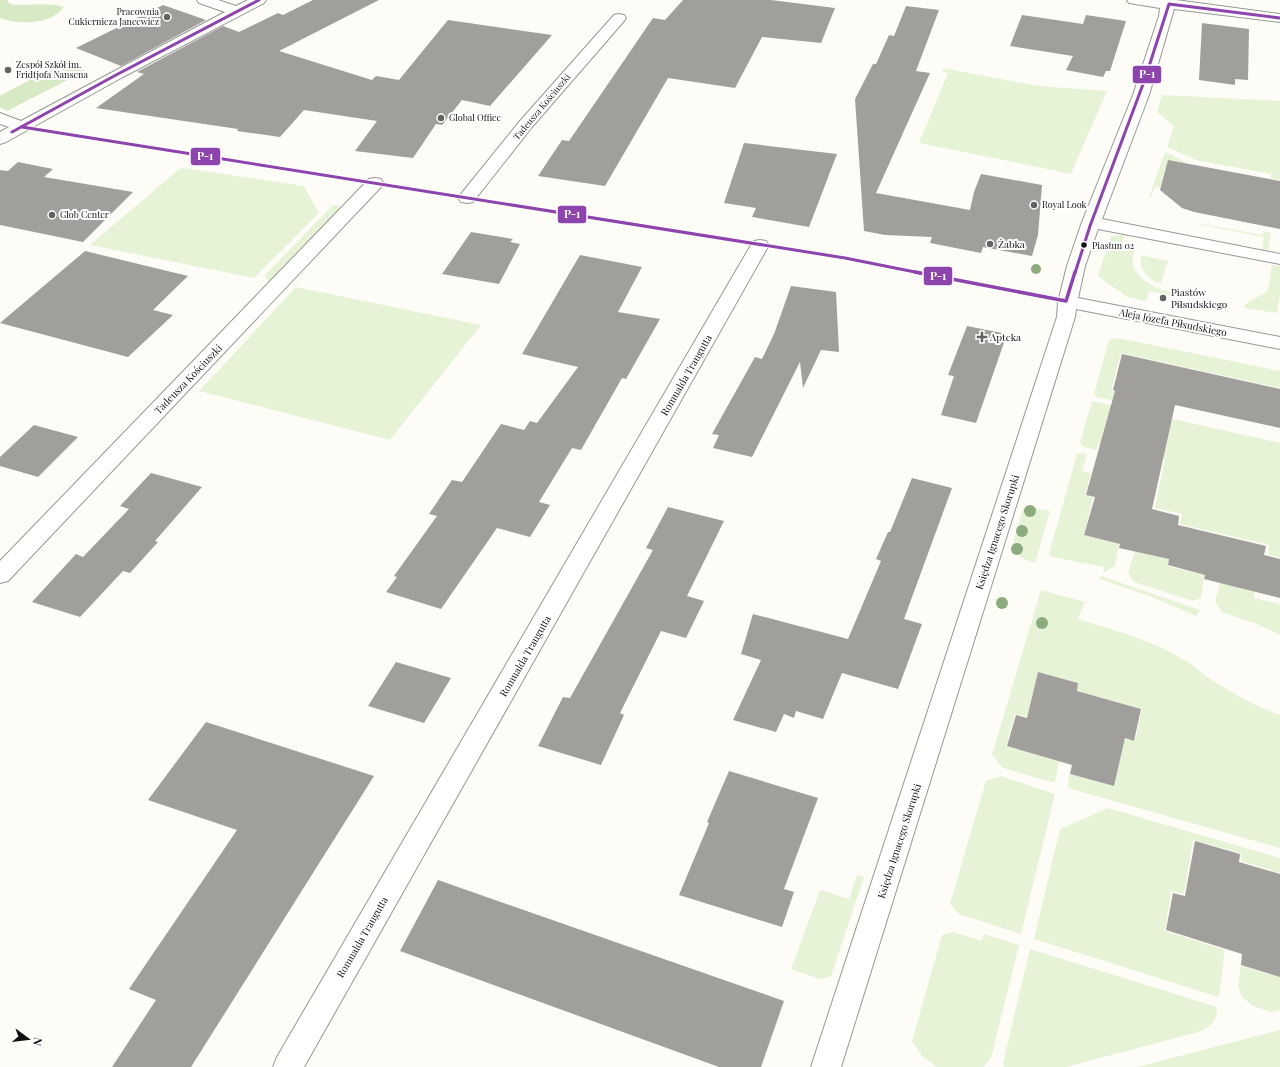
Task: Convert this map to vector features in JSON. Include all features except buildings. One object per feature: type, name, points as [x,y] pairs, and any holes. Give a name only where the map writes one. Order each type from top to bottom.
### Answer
[{"type":"street","points":[[204,0],[237,12]]},
{"type":"street","points":[[0,139],[116,75],[259,0]]},
{"type":"street","points":[[1134,0],[1169,2],[1280,18]]},
{"type":"street","name":"Księdza Ignacego Skorupki","points":[[826,1067],[1059,340],[1066,317],[1066,301],[1076,266],[1091,222],[1141,95],[1169,2]]},
{"type":"street","name":"Tadeusza Kościuszki","points":[[466,198],[526,124],[619,18]]},
{"type":"street","points":[[0,118],[22,127]]},
{"type":"street","name":"Tadeusza Kościuszki","points":[[0,574],[375,183]]},
{"type":"street","points":[[1091,222],[1278,259]]},
{"type":"street","name":"Romualda Traugutta","points":[[288,1067],[760,245]]},
{"type":"street","name":"Aleja Józefa Piłsudskiego","points":[[1066,301],[1280,344]]},
{"type":"green space","points":[[0,0],[7,0],[10,4],[51,4],[64,7],[58,13],[43,20],[34,22],[16,22],[0,18]]},
{"type":"green space","points":[[73,67],[85,71],[7,111],[0,107],[0,96],[51,69]]},
{"type":"green space","points":[[943,68],[1038,86],[1107,91],[1072,174],[919,143],[948,73],[943,72]]},
{"type":"green space","points":[[1162,95],[1280,101],[1280,180],[1271,179],[1271,174],[1196,160],[1167,147],[1174,126],[1157,112]]},
{"type":"green space","points":[[1165,152],[1186,162],[1173,161],[1167,164],[1160,188],[1155,187],[1151,197],[1149,197]]},
{"type":"green space","points":[[183,168],[304,186],[319,213],[254,278],[90,245],[178,170]]},
{"type":"green space","points":[[333,205],[341,207],[268,282],[265,275]]},
{"type":"green space","points":[[1196,223],[1263,235],[1263,231],[1271,233],[1268,251],[1262,250],[1264,237]]},
{"type":"green space","points":[[1111,236],[1124,236],[1121,248],[1134,250],[1133,263],[1135,270],[1139,275],[1151,285],[1179,295],[1178,297],[1149,291],[1146,301],[1127,297],[1098,276]]},
{"type":"green space","points":[[1141,255],[1168,261],[1161,283],[1155,282],[1144,271],[1141,264]]},
{"type":"green space","points":[[1272,265],[1280,266],[1280,296],[1277,313],[1244,308],[1249,301],[1266,292],[1270,283]]},
{"type":"green space","points":[[296,287],[481,325],[390,440],[199,391]]},
{"type":"green space","points":[[1118,338],[1280,371],[1280,388],[1121,353],[1111,391],[1147,399],[1144,407],[1096,397],[1094,394],[1109,340]]},
{"type":"green space","points":[[1092,401],[1280,443],[1280,558],[1268,555],[1269,545],[1180,524],[1182,514],[1155,508],[1165,458],[1099,443],[1097,450],[1083,447],[1080,443]]},
{"type":"green space","points":[[1077,454],[1087,454],[1082,471],[1091,473],[1085,495],[1093,497],[1084,535],[1119,544],[1115,566],[1105,572],[1103,572],[1104,567],[1052,557],[1049,554]]},
{"type":"green space","points":[[1029,507],[1050,511],[1035,563],[1021,557],[1012,546],[1023,509]]},
{"type":"green space","points":[[1136,548],[1169,556],[1168,566],[1204,575],[1201,598],[1193,601],[1134,582],[1128,573]]},
{"type":"green space","points":[[1101,576],[1200,610],[1196,616],[1152,597],[1100,579]]},
{"type":"green space","points":[[1221,580],[1255,588],[1254,598],[1280,604],[1280,635],[1257,624],[1222,612],[1215,602]]},
{"type":"green space","points":[[1041,590],[1085,602],[1078,619],[1106,627],[1162,648],[1188,662],[1228,690],[1254,704],[1280,715],[1280,848],[1068,788],[1069,774],[1114,786],[1125,739],[1135,741],[1142,709],[1077,691],[1078,683],[1038,672],[1027,717],[1015,714],[1006,746],[1059,761],[1055,783],[1003,768],[992,755]]},
{"type":"green space","points":[[1001,776],[1055,794],[1021,934],[959,914],[950,904],[986,781]]},
{"type":"green space","points":[[1108,808],[1280,858],[1280,873],[1241,861],[1241,853],[1193,840],[1184,894],[1171,891],[1165,931],[1225,950],[1219,997],[1034,939],[1060,829]]},
{"type":"green space","points":[[857,875],[864,877],[831,976],[820,979],[791,969],[820,890],[849,899]]},
{"type":"green space","points":[[953,932],[982,941],[984,934],[1019,945],[991,1058],[983,1067],[937,1067],[922,1056],[912,1041],[942,935]]},
{"type":"green space","points":[[1030,949],[1217,1007],[1215,1018],[1212,1024],[1202,1031],[1066,1067],[1004,1067],[1003,1063]]},
{"type":"green space","points":[[1241,966],[1280,977],[1280,1010],[1271,1012],[1253,1006],[1242,997],[1238,986]]},
{"type":"green space","points":[[1280,1030],[1280,1067],[1137,1067]]},
{"type":"transit line","name":"P-1","points":[[12,132],[116,75],[259,0]]},
{"type":"transit line","name":"P-1","points":[[22,127],[845,258],[1066,301],[1077,263],[1132,116],[1158,42],[1169,4],[1280,18]]},
{"type":"place","name":"Pracownia Cukiernicza Jancewicz","points":[[167,17]]},
{"type":"place","name":"Zespół Szkół im. Fridtjofa Nansena","points":[[8,70]]},
{"type":"place","name":"Global Office","points":[[441,118]]},
{"type":"place","name":"Royal Look","points":[[1034,205]]},
{"type":"place","name":"Glob Center","points":[[52,215]]},
{"type":"place","name":"Żabka","points":[[990,244]]},
{"type":"place","name":"Piastun 02","points":[[1084,245]]},
{"type":"place","name":"Piastów Piłsudskiego","points":[[1163,298]]},
{"type":"place","name":"Apteka","points":[[982,337]]}]
